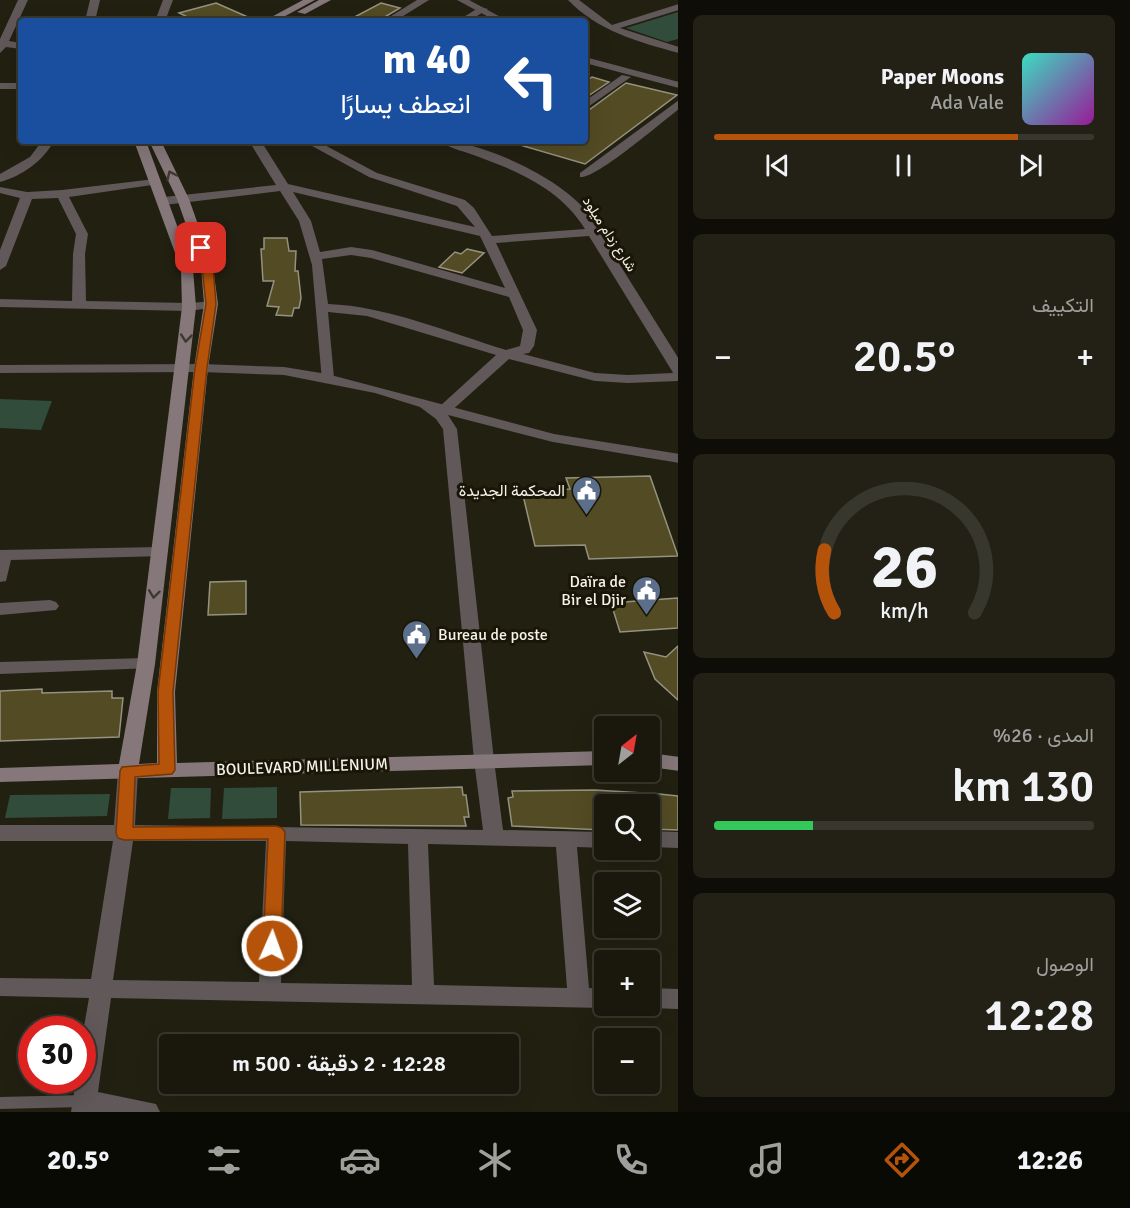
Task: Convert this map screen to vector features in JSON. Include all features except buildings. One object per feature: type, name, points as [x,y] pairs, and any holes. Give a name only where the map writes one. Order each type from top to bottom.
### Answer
[{"type":"main road","points":[[275,18],[310,0]]},
{"type":"main road","points":[[291,18],[326,0]]},
{"type":"main road","points":[[128,771],[146,664],[189,307],[187,269],[164,201],[141,144]]},
{"type":"main road","points":[[156,144],[183,199],[207,267],[211,304],[201,368],[166,692],[167,770]]},
{"type":"main road","name":"BOULEVARD MILLENIUM","points":[[0,775],[594,758]]},
{"type":"main road","points":[[660,761],[678,764]]},
{"type":"street","points":[[18,46],[1,45],[23,0]]},
{"type":"street","points":[[91,18],[95,0]]},
{"type":"street","points":[[161,18],[168,0]]},
{"type":"street","points":[[393,18],[424,0]]},
{"type":"street","points":[[462,0],[498,18]]},
{"type":"street","points":[[477,0],[508,18]]},
{"type":"street","points":[[573,0],[608,25],[635,38],[677,49]]},
{"type":"street","points":[[654,0],[677,9]]},
{"type":"street","points":[[467,18],[483,9]]},
{"type":"street","points":[[588,26],[608,25],[677,9]]},
{"type":"street","points":[[588,61],[678,85]]},
{"type":"street","points":[[588,66],[678,90]]},
{"type":"street","points":[[590,98],[626,77]]},
{"type":"street","points":[[0,86],[18,86]]},
{"type":"street","points":[[584,175],[603,164],[678,103]]},
{"type":"street","points":[[0,179],[35,159],[47,144]]},
{"type":"street","points":[[257,144],[305,221],[315,256],[327,378]]},
{"type":"street","points":[[315,144],[373,174],[467,206],[486,237],[531,334],[524,350],[506,354],[444,410]]},
{"type":"street","name":"شارع زدام ميلود","points":[[454,144],[518,167],[569,199],[580,211],[678,371]]},
{"type":"street","points":[[0,190],[27,196],[62,194],[155,182]]},
{"type":"street","points":[[164,201],[285,187],[486,237],[592,232]]},
{"type":"street","points":[[62,194],[82,234],[79,254],[79,303]]},
{"type":"street","points":[[0,266],[27,196]]},
{"type":"street","points":[[315,256],[351,251],[372,254],[512,294]]},
{"type":"street","points":[[0,303],[189,307],[211,304]]},
{"type":"street","points":[[321,308],[351,309],[370,313],[506,354],[595,377],[628,379],[678,377]]},
{"type":"street","points":[[0,369],[201,368],[284,371],[379,390],[444,410],[553,438],[678,459]]},
{"type":"street","points":[[425,404],[442,416],[450,429],[494,838]]},
{"type":"street","points":[[0,577],[2,555],[159,552]]},
{"type":"street","points":[[0,609],[50,606]]},
{"type":"street","points":[[0,668],[146,664]]},
{"type":"street","points":[[128,771],[124,833],[84,1107],[148,1112]]},
{"type":"street","points":[[270,991],[276,832]]},
{"type":"street","points":[[0,833],[276,832],[594,840]]},
{"type":"street","points":[[418,836],[423,994]]},
{"type":"street","points":[[660,839],[678,840]]},
{"type":"street","points":[[566,841],[579,997]]},
{"type":"street","points":[[0,987],[101,987],[594,998]]},
{"type":"street","points":[[660,998],[678,999]]},
{"type":"lane","points":[[0,1102],[84,1107]]},
{"type":"green space","points":[[678,12],[678,39],[667,42],[626,28]]},
{"type":"green space","points":[[0,399],[52,401],[41,430],[0,428]]},
{"type":"green space","points":[[277,787],[277,818],[222,819],[224,788]]},
{"type":"green space","points":[[171,788],[211,788],[210,818],[168,819]]},
{"type":"green space","points":[[110,794],[107,816],[5,818],[10,795]]},
{"type":"place","name":"المحكمة الجديدة","points":[[586,516]]},
{"type":"place","name":"Daïra de Bir el Djir","points":[[647,616]]},
{"type":"place","name":"Bureau de poste","points":[[417,660]]},
{"type":"route","points":[[201,248],[207,267],[211,304],[201,368],[166,692],[167,770],[128,771],[124,833],[276,832],[272,946]]}]
